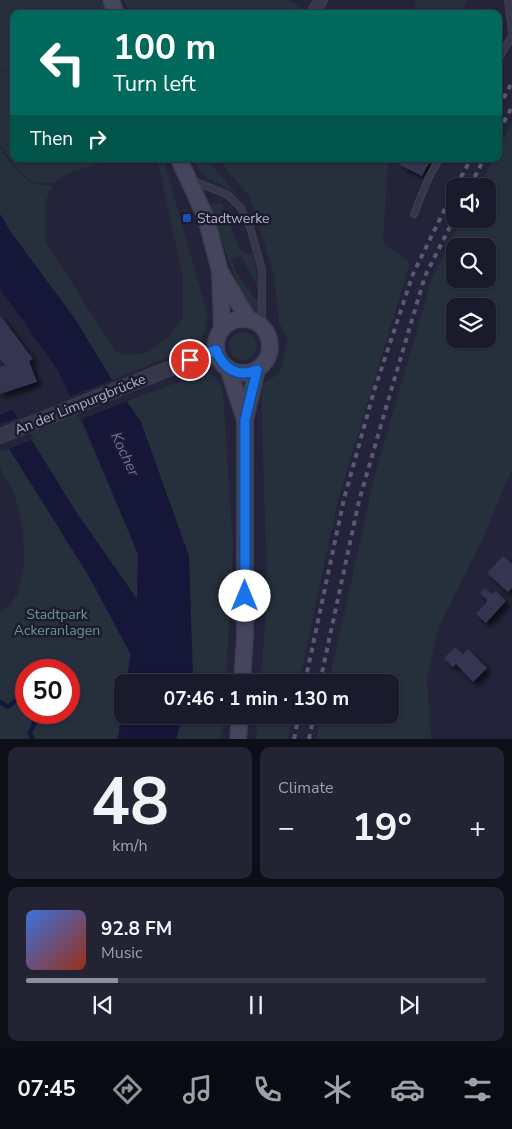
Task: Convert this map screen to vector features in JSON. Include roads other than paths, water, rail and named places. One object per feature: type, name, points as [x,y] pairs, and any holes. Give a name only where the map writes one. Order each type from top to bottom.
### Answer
[{"type":"main road","points":[[180,162],[206,218],[220,272],[222,329]]},
{"type":"main road","points":[[220,272],[248,319],[262,326],[270,341],[271,349],[264,365],[257,370],[241,374],[232,371],[219,359],[216,341],[222,329],[233,321],[248,319]]},
{"type":"main road","points":[[228,368],[245,420]]},
{"type":"main road","points":[[243,674],[245,636],[245,420],[257,370]]},
{"type":"main road","points":[[238,739],[239,724]]},
{"type":"street","name":"An der Limpurgbrücke","points":[[0,436],[216,350]]},
{"type":"lane","points":[[508,0],[512,31]]},
{"type":"lane","points":[[502,53],[512,36]]},
{"type":"lane","points":[[414,214],[428,179],[437,162]]},
{"type":"lane","points":[[188,178],[228,195],[241,208],[250,227],[262,270],[262,326]]},
{"type":"water","name":"Kocher","points":[[0,214],[10,231],[75,319],[112,380],[141,422],[189,556],[193,674],[127,674],[131,655],[89,576],[0,434],[0,415],[13,410],[76,512],[137,599],[138,554],[83,422],[57,369],[0,291]]},
{"type":"water","points":[[120,724],[180,724],[176,739],[118,739]]},
{"type":"waterway","points":[[0,702],[8,707],[15,701]]},
{"type":"waterway","points":[[32,739],[30,733],[34,724]]},
{"type":"railway","points":[[502,101],[512,82]]},
{"type":"railway","points":[[502,125],[512,107]]},
{"type":"railway","points":[[460,178],[469,162]]},
{"type":"railway","points":[[474,178],[482,162]]},
{"type":"railway","points":[[307,674],[344,499],[374,391],[413,274],[446,206]]},
{"type":"railway","points":[[322,674],[359,501],[425,276],[449,228]]},
{"type":"railway","points":[[294,739],[297,724]]},
{"type":"railway","points":[[309,739],[312,724]]},
{"type":"place","name":"Stadtwerke","points":[[187,218]]},
{"type":"park label","name":"Stadtpark Ackeranlagen","points":[[57,622]]}]
